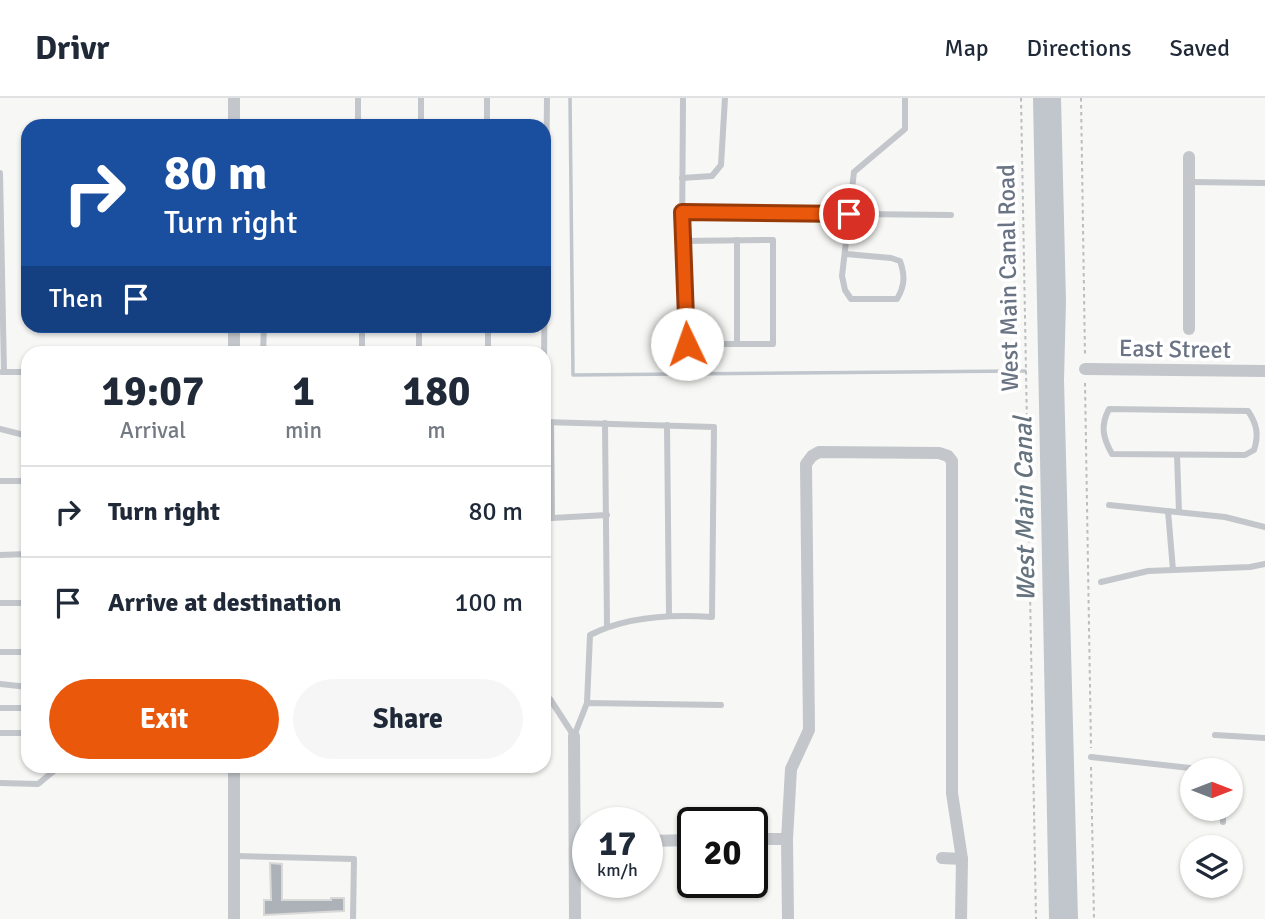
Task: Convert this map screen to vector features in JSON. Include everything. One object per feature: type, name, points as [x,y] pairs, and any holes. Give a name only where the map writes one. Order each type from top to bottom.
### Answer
[{"type":"street","points":[[234,98],[234,119]]},
{"type":"street","points":[[1189,157],[1189,329]]},
{"type":"street","name":"East Street","points":[[1085,369],[1265,371]]},
{"type":"street","points":[[788,919],[787,839],[791,769],[808,730],[806,464],[811,456],[819,452],[939,453],[952,461],[952,793],[962,859],[961,919]]},
{"type":"street","points":[[575,736],[580,807]]},
{"type":"street","points":[[234,773],[234,919]]},
{"type":"street","points":[[768,839],[787,839]]},
{"type":"street","points":[[942,858],[962,859]]},
{"type":"street","points":[[575,919],[577,898]]},
{"type":"lane","points":[[358,98],[358,119]]},
{"type":"lane","points":[[421,98],[421,119]]},
{"type":"lane","points":[[487,98],[487,119]]},
{"type":"lane","points":[[547,98],[547,119]]},
{"type":"lane","points":[[682,241],[773,240],[773,344],[687,344],[682,241],[683,98]]},
{"type":"lane","points":[[682,178],[712,176],[721,165],[725,98]]},
{"type":"lane","points":[[846,254],[900,261],[904,274],[902,290],[897,299],[851,299],[845,290],[842,276],[854,172],[905,129],[905,98]]},
{"type":"lane","points":[[0,173],[2,372],[21,372]]},
{"type":"lane","points":[[1189,182],[1265,183]]},
{"type":"lane","points":[[682,212],[950,215]]},
{"type":"lane","points":[[737,240],[737,344]]},
{"type":"lane","points":[[1109,409],[1248,411],[1256,423],[1254,450],[1245,455],[1177,455],[1112,454],[1104,439],[1104,420],[1109,409]]},
{"type":"lane","points":[[551,422],[714,427],[712,617],[669,615],[607,626],[590,635],[587,703],[575,736]]},
{"type":"lane","points":[[605,423],[607,626]]},
{"type":"lane","points":[[667,425],[669,615]]},
{"type":"lane","points":[[0,429],[21,434]]},
{"type":"lane","points":[[1177,455],[1179,512]]},
{"type":"lane","points":[[0,481],[21,481]]},
{"type":"lane","points":[[1109,505],[1225,517],[1265,527]]},
{"type":"lane","points":[[1168,511],[1173,570]]},
{"type":"lane","points":[[551,517],[607,515]]},
{"type":"lane","points":[[0,555],[21,554]]},
{"type":"lane","points":[[1101,582],[1148,570],[1250,567],[1265,564]]},
{"type":"lane","points":[[0,603],[21,603]]},
{"type":"lane","points":[[0,652],[21,652]]},
{"type":"lane","points":[[0,684],[21,686]]},
{"type":"lane","points":[[551,700],[575,736]]},
{"type":"lane","points":[[587,703],[721,705]]},
{"type":"lane","points":[[0,708],[21,708]]},
{"type":"lane","points":[[0,733],[21,733]]},
{"type":"lane","points":[[1215,734],[1265,738]]},
{"type":"lane","points":[[1091,757],[1180,767]]},
{"type":"lane","points":[[0,783],[38,784],[51,773]]},
{"type":"lane","points":[[234,856],[354,859],[353,919]]},
{"type":"path","name":"West Main Canal Road","points":[[1021,98],[1035,919]]},
{"type":"path","points":[[1081,98],[1094,919]]},
{"type":"shaded area","points":[[1033,98],[1061,98],[1066,301],[1064,380],[1078,919],[1049,919]]},
{"type":"building","points":[[270,863],[282,864],[282,900],[344,898],[344,911],[264,915],[264,900],[271,900]]},
{"type":"waterway","points":[[570,98],[573,375],[1025,371]]},
{"type":"route","points":[[687,344],[682,212],[849,214]]},
{"type":"water label","name":"West Main Canal","points":[[1024,509]]}]
